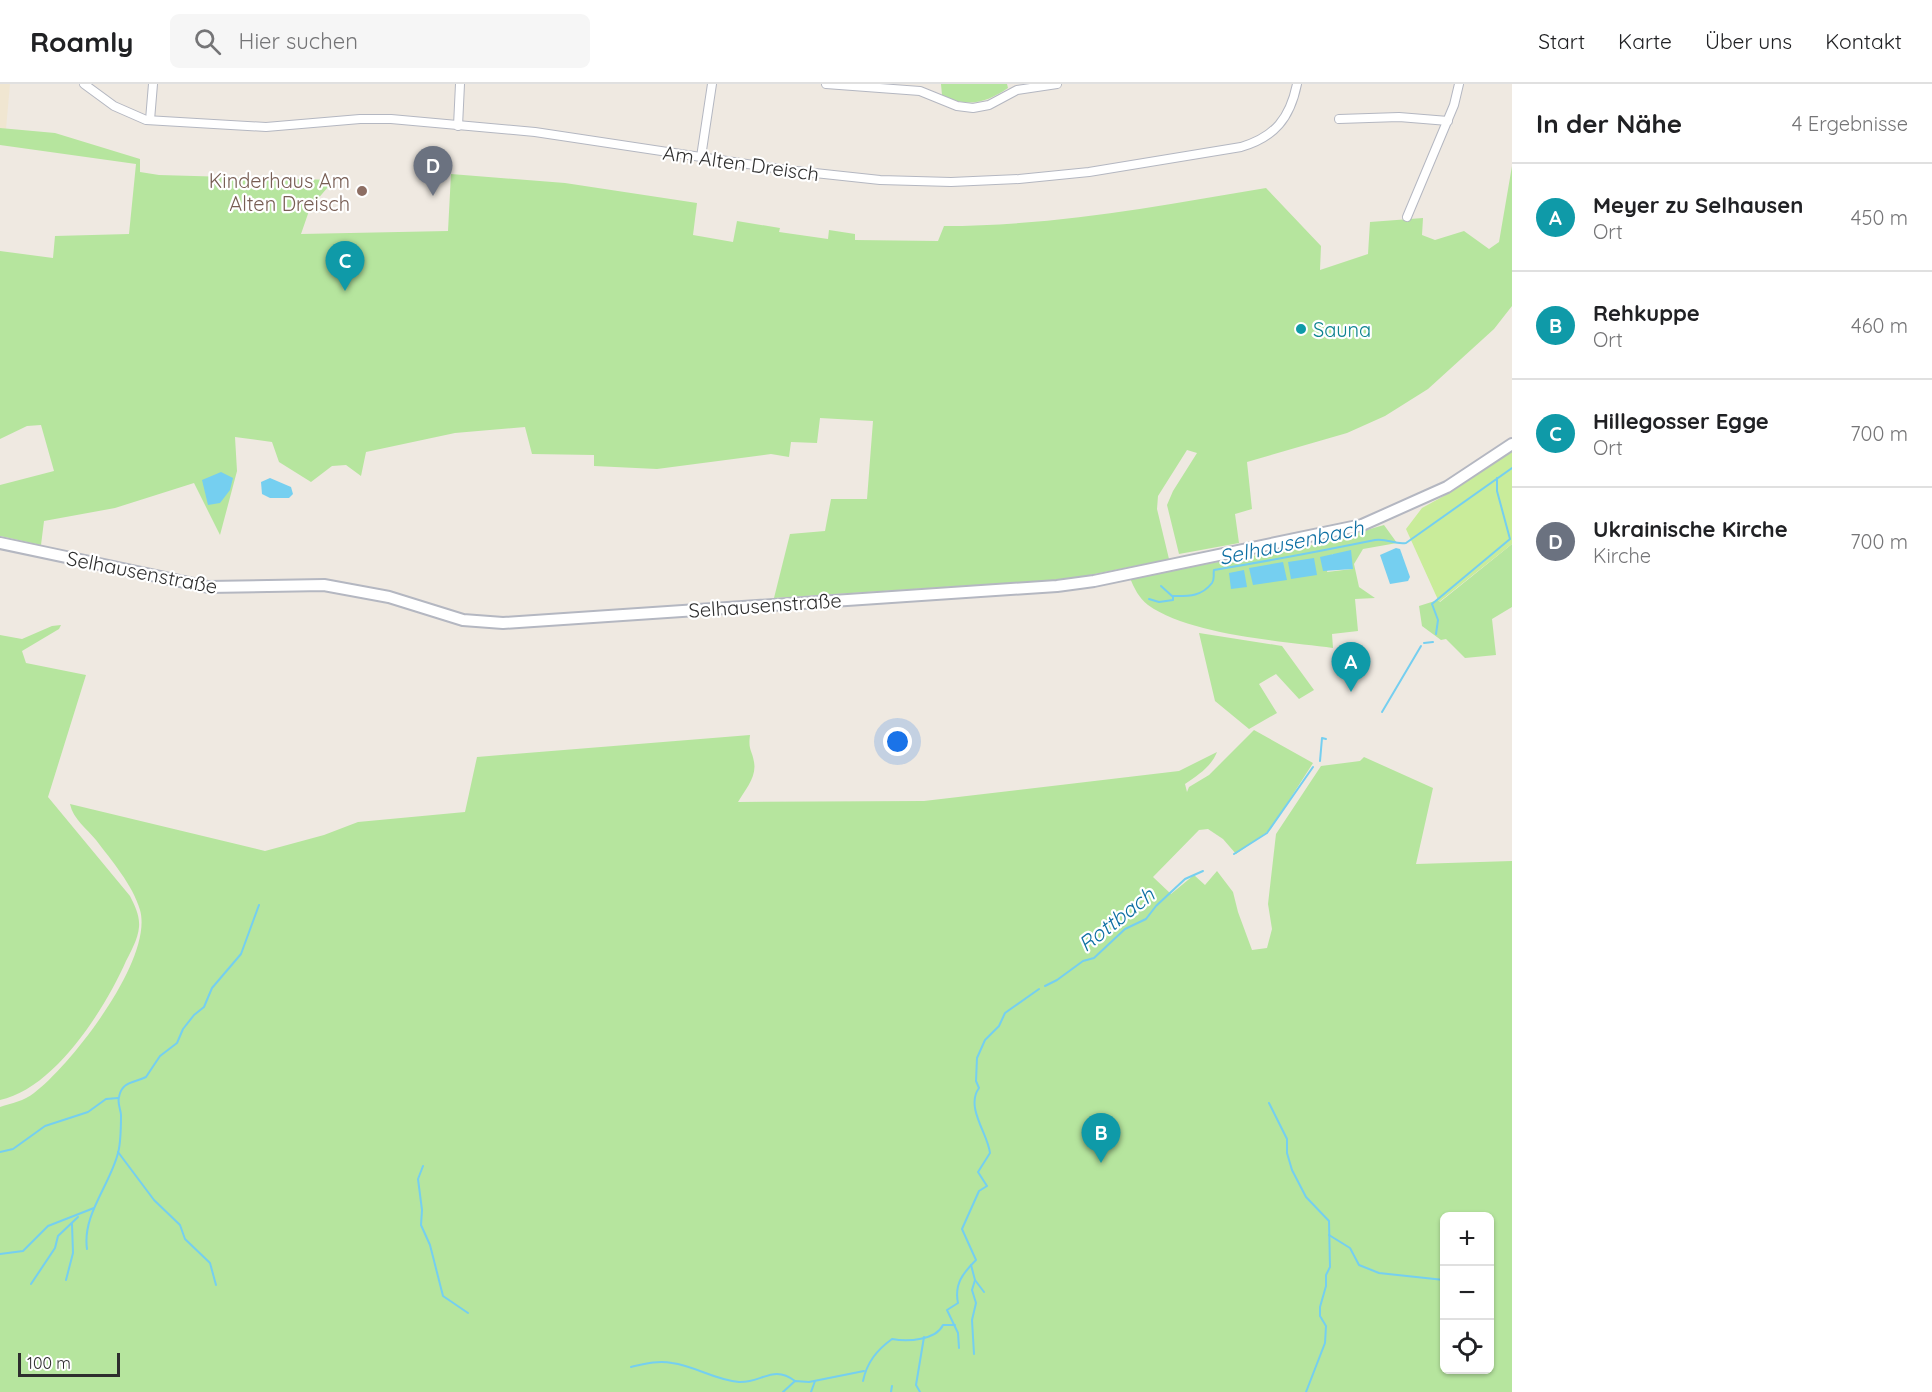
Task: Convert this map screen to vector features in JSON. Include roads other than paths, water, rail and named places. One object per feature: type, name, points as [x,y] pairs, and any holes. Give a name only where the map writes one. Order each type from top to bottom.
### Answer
[{"type":"street","name":"Am Alten Dreisch","points":[[84,84],[114,106],[139,118],[150,120],[266,127],[381,119],[535,132],[701,157],[880,180],[998,181],[1089,172],[1241,147],[1259,141],[1277,129],[1288,113],[1297,84]]},
{"type":"street","points":[[150,120],[153,84]]},
{"type":"street","points":[[458,126],[460,84]]},
{"type":"street","points":[[701,157],[712,84]]},
{"type":"street","points":[[826,84],[920,91],[957,106],[973,108],[989,105],[1017,90],[1057,84]]},
{"type":"street","points":[[1407,218],[1448,121],[1459,84]]},
{"type":"street","points":[[1339,119],[1399,117],[1448,121]]},
{"type":"street","name":"Selhausenstraße","points":[[0,543],[207,587],[324,585],[389,597],[463,620],[526,621],[1057,586],[1094,581],[1362,525],[1447,487],[1512,444]]},
{"type":"water","points":[[221,472],[233,478],[230,490],[220,503],[208,505],[202,480]]},
{"type":"water","points":[[270,478],[291,487],[293,494],[289,498],[270,498],[262,494],[261,482]]},
{"type":"water","points":[[1396,548],[1400,549],[1410,577],[1408,581],[1390,584],[1380,555]]},
{"type":"water","points":[[1351,550],[1353,569],[1323,571],[1320,557]]},
{"type":"water","points":[[1314,558],[1317,575],[1291,579],[1288,562]]},
{"type":"water","points":[[1283,562],[1287,580],[1253,585],[1249,568]]},
{"type":"water","points":[[1244,570],[1247,587],[1231,589],[1229,573]]},
{"type":"waterway","name":"Selhausenbach","points":[[1149,599],[1159,602],[1173,600],[1173,596],[1189,596],[1199,593],[1212,583],[1214,570],[1375,540],[1406,543],[1512,468]]},
{"type":"waterway","name":"Rottbach","points":[[1436,634],[1438,620],[1432,604],[1510,539],[1497,491],[1497,478]]},
{"type":"waterway","name":"Selhausenbach","points":[[1161,586],[1172,596]]},
{"type":"waterway","name":"Rottbach","points":[[1424,643],[1433,642]]},
{"type":"waterway","name":"Rottbach","points":[[1382,712],[1421,646]]},
{"type":"waterway","name":"Rottbach","points":[[1320,761],[1322,738],[1326,739]]},
{"type":"waterway","name":"Rottbach","points":[[1234,854],[1267,833],[1313,767]]},
{"type":"waterway","name":"Rottbach","points":[[1045,986],[1083,961],[1094,958],[1125,929],[1146,919],[1156,906],[1185,879],[1203,871]]},
{"type":"waterway","points":[[87,1249],[89,1224],[119,1149],[121,1092],[129,1083],[146,1077],[160,1056],[177,1043],[183,1029],[204,1007],[212,988],[241,954],[259,905]]},
{"type":"waterway","name":"Rottbach","points":[[959,1348],[958,1333],[947,1310],[958,1303],[957,1290],[961,1279],[976,1260],[962,1229],[979,1191],[987,1186],[978,1172],[990,1153],[976,1112],[975,1095],[979,1088],[976,1081],[977,1058],[985,1040],[999,1026],[1005,1013],[1039,989]]},
{"type":"waterway","points":[[0,1152],[13,1149],[45,1126],[88,1112],[106,1099],[118,1098]]},
{"type":"waterway","points":[[1269,1103],[1287,1139],[1287,1153],[1292,1170],[1306,1197],[1329,1221],[1330,1267],[1326,1275],[1326,1286],[1320,1307],[1320,1316],[1326,1326],[1325,1343],[1306,1392]]},
{"type":"waterway","points":[[118,1152],[154,1200],[180,1225],[185,1239],[210,1263],[216,1285]]},
{"type":"waterway","points":[[423,1166],[418,1179],[422,1210],[421,1225],[430,1245],[443,1296],[468,1313]]},
{"type":"waterway","points":[[0,1254],[23,1251],[48,1226],[94,1208]]},
{"type":"waterway","points":[[31,1284],[55,1248],[58,1236],[78,1217]]},
{"type":"waterway","points":[[66,1280],[73,1253],[72,1224]]},
{"type":"waterway","points":[[1329,1235],[1350,1248],[1359,1265],[1379,1273],[1440,1280]]},
{"type":"waterway","name":"Rottbach","points":[[971,1265],[975,1280],[984,1292]]},
{"type":"waterway","name":"Rottbach","points":[[974,1354],[972,1320],[976,1303],[972,1290],[975,1280]]},
{"type":"waterway","name":"Rottbach","points":[[863,1381],[873,1357],[892,1339],[921,1339],[934,1334],[943,1325],[955,1325]]},
{"type":"waterway","name":"Rottbach","points":[[920,1392],[916,1385],[924,1337]]},
{"type":"waterway","name":"Rottbach","points":[[631,1367],[667,1362],[730,1381],[747,1382],[774,1374],[787,1376],[795,1381]]},
{"type":"waterway","name":"Rottbach","points":[[783,1392],[795,1381],[809,1382],[864,1371]]},
{"type":"waterway","name":"Rottbach","points":[[811,1392],[815,1381]]},
{"type":"waterway","name":"Rottbach","points":[[891,1392],[892,1386]]},
{"type":"place","name":"Kinderhaus Am Alten Dreisch","points":[[362,191]]},
{"type":"place","name":"Ukrainische Kirche","points":[[433,196]]},
{"type":"place","name":"Hillegosser Egge","points":[[345,291]]},
{"type":"place","name":"Sauna","points":[[1301,329]]},
{"type":"place","name":"Meyer zu Selhausen","points":[[1351,692]]},
{"type":"place","name":"Rehkuppe","points":[[1101,1163]]}]
